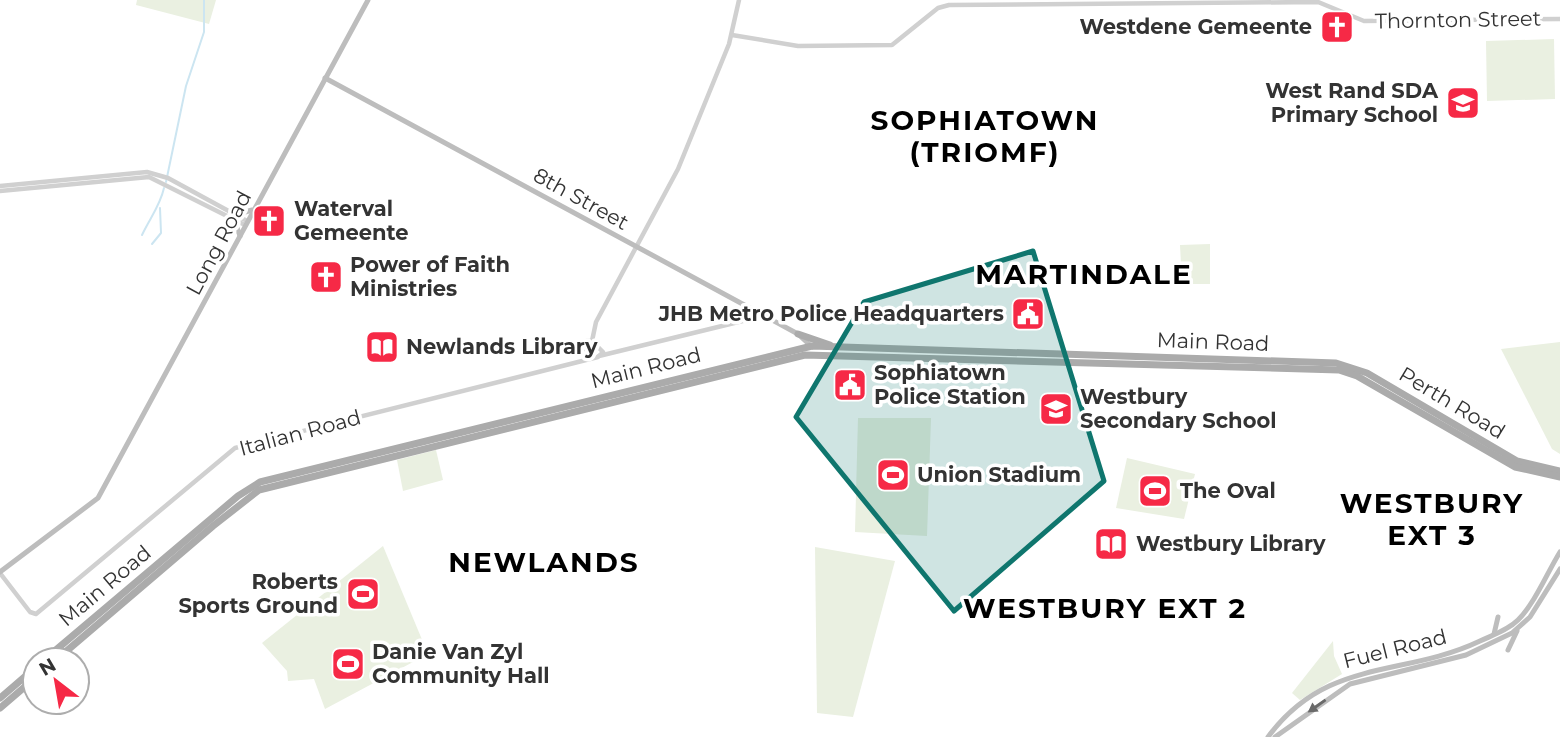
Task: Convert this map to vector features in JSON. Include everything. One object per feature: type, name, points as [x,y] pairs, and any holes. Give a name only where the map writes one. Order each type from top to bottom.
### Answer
[{"type":"main road","name":"Long Road","points":[[0,572],[96,500],[368,0]]},
{"type":"main road","name":"8th Street","points":[[325,78],[800,335],[817,353]]},
{"type":"main road","points":[[240,236],[235,217],[255,208]]},
{"type":"main road","points":[[799,348],[800,335],[836,347]]},
{"type":"main road","name":"Main Road","points":[[61,646],[243,492],[260,482],[799,348],[811,346],[1328,366]]},
{"type":"main road","name":"Main Road","points":[[72,646],[222,518],[265,488],[817,353],[1328,366]]},
{"type":"main road","name":"Perth Road","points":[[1328,366],[1347,365],[1367,373],[1517,461],[1560,471]]},
{"type":"main road","name":"Perth Road","points":[[1328,366],[1357,376],[1525,471],[1560,477]]},
{"type":"main road","points":[[1494,634],[1499,618],[1518,620],[1560,552]]},
{"type":"main road","points":[[1495,642],[1502,642],[1508,651],[1519,629],[1530,617],[1560,569]]},
{"type":"main road","name":"Fuel Road","points":[[1268,737],[1298,704],[1334,681],[1451,652],[1494,634],[1518,620]]},
{"type":"main road","name":"Fuel Road","points":[[1275,737],[1350,684],[1462,656],[1519,629]]},
{"type":"main road","points":[[0,698],[21,680]]},
{"type":"main road","points":[[0,708],[21,690]]},
{"type":"street","points":[[578,362],[585,357],[584,349],[596,322],[678,169],[732,35],[739,0]]},
{"type":"street","name":"Thornton Street","points":[[732,35],[798,46],[892,45],[943,6],[1318,2],[1364,21],[1560,19]]},
{"type":"street","points":[[0,188],[140,177],[166,180],[246,223]]},
{"type":"street","name":"Italian Road","points":[[0,572],[33,614],[39,613],[235,448],[764,316]]},
{"type":"street","points":[[584,349],[597,356],[603,352],[589,341]]},
{"type":"street","name":"Italian Road","points":[[600,348],[609,353],[621,351]]},
{"type":"highlighted area","points":[[1033,251],[1104,481],[954,611],[796,417],[864,302]]},
{"type":"green space","points":[[137,0],[216,0],[209,24],[136,5]]},
{"type":"green space","points":[[1554,39],[1555,99],[1487,101],[1486,41]]},
{"type":"green space","points":[[1210,244],[1210,284],[1182,284],[1180,245]]},
{"type":"green space","points":[[1560,342],[1560,454],[1552,449],[1501,349]]},
{"type":"green space","name":"Union Stadium","points":[[858,418],[931,418],[927,536],[855,532]]},
{"type":"green space","points":[[436,450],[443,480],[403,491],[397,460]]},
{"type":"green space","name":"The Oval","points":[[1127,458],[1195,474],[1184,519],[1116,508]]},
{"type":"green space","name":"Roberts Sports Ground","points":[[383,546],[428,654],[325,709],[314,679],[288,681],[287,671],[262,643]]},
{"type":"green space","points":[[815,547],[895,561],[853,717],[817,713]]},
{"type":"green space","points":[[1333,641],[1334,656],[1342,674],[1300,700],[1292,693]]},
{"type":"waterway","points":[[166,182],[186,86],[204,32],[204,0]]},
{"type":"waterway","points":[[142,235],[164,188]]},
{"type":"waterway","points":[[152,244],[161,233],[160,208]]},
{"type":"place","name":"Westdene Gemeente","points":[[1337,27]]},
{"type":"place","name":"West Rand SDA Primary School","points":[[1463,103]]},
{"type":"place","name":"Waterval Gemeente","points":[[269,221]]},
{"type":"place","name":"Power of Faith Ministries","points":[[326,277]]},
{"type":"place","name":"JHB Metro Police Headquarters","points":[[1028,314]]},
{"type":"place","name":"Newlands Library","points":[[382,347]]},
{"type":"place","name":"Sophiatown Police Station","points":[[850,385]]},
{"type":"place","name":"Westbury Secondary School","points":[[1056,409]]},
{"type":"place","name":"Union Stadium","points":[[893,475]]},
{"type":"place","name":"The Oval","points":[[1155,491]]},
{"type":"place","name":"Westbury Library","points":[[1111,544]]},
{"type":"place","name":"Roberts Sports Ground","points":[[363,594]]},
{"type":"place","name":"Danie Van Zyl Community Hall","points":[[348,664]]},
{"type":"district","name":"SOPHIATOWN (TRIOMF)","points":[[985,136]]},
{"type":"district","name":"MARTINDALE","points":[[1084,274]]},
{"type":"district","name":"WESTBURY EXT 3","points":[[1432,519]]},
{"type":"district","name":"NEWLANDS","points":[[544,562]]},
{"type":"district","name":"WESTBURY EXT 2","points":[[1105,608]]}]
